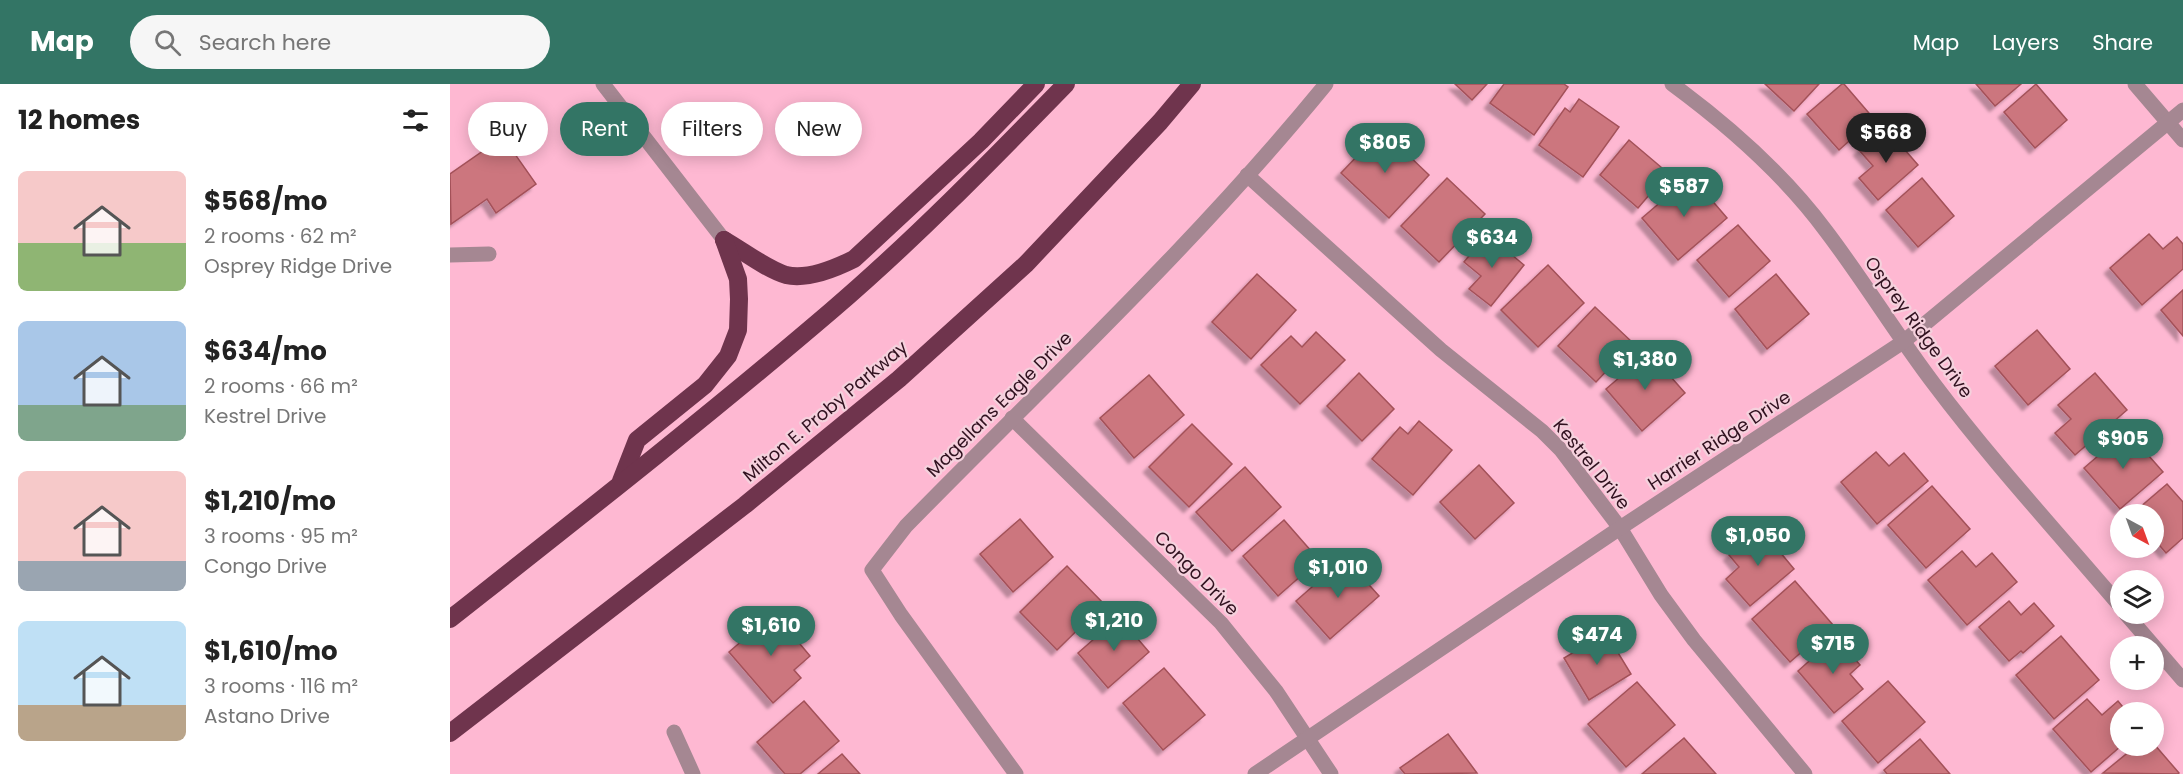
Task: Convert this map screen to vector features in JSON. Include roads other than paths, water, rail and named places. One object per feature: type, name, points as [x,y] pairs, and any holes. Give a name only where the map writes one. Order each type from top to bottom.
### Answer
[{"type":"highway","points":[[724,240],[787,275],[813,274],[833,270],[854,259],[981,141],[1036,84]]},
{"type":"highway","points":[[450,619],[620,484],[832,310],[950,203],[1066,84]]},
{"type":"highway","name":"Milton E. Proby Parkway","points":[[450,733],[745,505],[899,379],[1026,264],[1160,122],[1192,84]]},
{"type":"highway","points":[[620,484],[637,440],[705,385],[728,356],[738,330],[739,299],[738,279],[724,240]]},
{"type":"street","points":[[603,84],[724,240]]},
{"type":"street","name":"Magellans Eagle Drive","points":[[1016,774],[901,615],[872,570],[906,525],[1144,286],[1284,134],[1326,84]]},
{"type":"street","name":"Osprey Ridge Drive","points":[[1672,84],[1739,137],[1800,199],[1850,263],[1903,342],[1974,434],[2110,594]]},
{"type":"street","points":[[2135,84],[2183,140]]},
{"type":"street","name":"Harrier Ridge Drive","points":[[1255,774],[1620,528],[1903,342],[2183,110]]},
{"type":"street","name":"Kestrel Drive","points":[[1247,175],[1441,350],[1542,431],[1561,450],[1620,528],[1661,595],[1694,640],[1805,774]]},
{"type":"street","points":[[450,255],[489,254]]},
{"type":"street","name":"Congo Drive","points":[[1012,418],[1221,623],[1276,691],[1331,774]]},
{"type":"street","points":[[2135,624],[2183,680]]},
{"type":"street","points":[[674,732],[693,774]]}]
